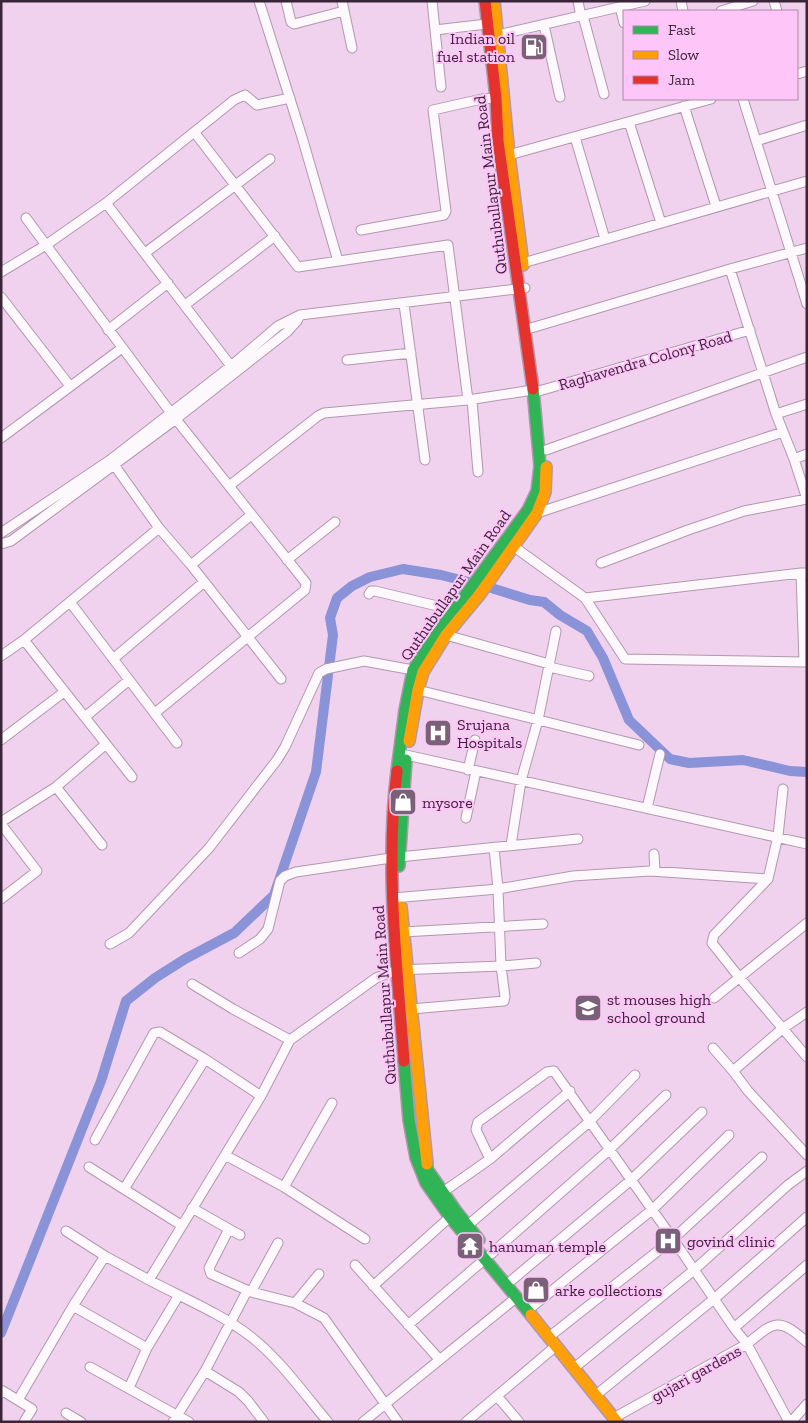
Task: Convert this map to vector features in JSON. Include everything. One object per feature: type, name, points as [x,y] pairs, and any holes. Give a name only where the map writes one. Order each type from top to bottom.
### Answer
[{"type":"main road","name":"Quthubullapur Main Road","points":[[395,858],[406,755],[423,672],[446,635],[469,589],[513,546],[537,513],[545,492],[546,450],[498,141],[496,98],[485,1]]},
{"type":"main road","name":"Quthubullapur Main Road","points":[[494,1],[522,263],[522,288],[531,328],[540,466],[537,490],[528,510],[496,561],[480,594],[459,608],[413,670],[393,802],[410,1120],[416,1158],[426,1183],[450,1217],[512,1280],[554,1333],[560,1348],[579,1364],[620,1420]]},
{"type":"main road","name":"Quthubullapur Main Road","points":[[397,898],[403,932],[402,970],[411,1009],[427,1169],[517,1297],[620,1420]]},
{"type":"street","points":[[259,1],[338,261]]},
{"type":"street","points":[[286,1],[291,22],[294,24],[343,6],[352,48]]},
{"type":"street","points":[[432,1],[441,87]]},
{"type":"street","points":[[578,1],[604,94]]},
{"type":"street","points":[[498,35],[645,1]]},
{"type":"street","points":[[724,10],[753,1]]},
{"type":"street","points":[[620,7],[623,19]]},
{"type":"street","points":[[436,30],[487,24]]},
{"type":"street","points":[[544,25],[560,97]]},
{"type":"street","points":[[1,272],[46,245],[106,203],[234,100],[245,95],[257,105],[290,98]]},
{"type":"street","points":[[361,230],[444,216],[446,211],[433,110],[482,99],[496,98]]},
{"type":"street","points":[[509,155],[707,100]]},
{"type":"street","points":[[743,100],[807,304]]},
{"type":"street","points":[[684,106],[716,206]]},
{"type":"street","points":[[629,122],[660,223]]},
{"type":"street","points":[[756,141],[807,125]]},
{"type":"street","points":[[195,132],[298,267],[448,245],[470,400],[478,472]]},
{"type":"street","points":[[575,137],[605,239]]},
{"type":"street","points":[[145,253],[270,159]]},
{"type":"street","points":[[522,263],[807,180]]},
{"type":"street","points":[[106,203],[231,366]]},
{"type":"street","points":[[26,218],[108,330],[251,516],[306,583],[305,590],[155,713]]},
{"type":"street","points":[[185,306],[275,236]]},
{"type":"street","points":[[531,328],[807,248]]},
{"type":"street","points":[[601,563],[744,511],[807,499],[776,414],[764,371],[730,269]]},
{"type":"street","points":[[108,330],[168,284]]},
{"type":"street","points":[[174,416],[278,326],[300,315],[455,298],[522,288]]},
{"type":"street","points":[[1,297],[70,386]]},
{"type":"street","points":[[404,304],[425,460]]},
{"type":"street","points":[[112,463],[2,532],[4,543],[11,541],[174,416],[288,332],[300,315]]},
{"type":"street","name":"Raghavendra Colony Road","points":[[229,486],[318,416],[324,414],[470,400],[536,391],[750,330]]},
{"type":"street","points":[[3,433],[122,348]]},
{"type":"street","points":[[347,360],[411,353]]},
{"type":"street","points":[[546,450],[807,357]]},
{"type":"street","points":[[776,414],[807,404]]},
{"type":"street","points":[[537,513],[783,432]]},
{"type":"street","points":[[794,459],[807,454]]},
{"type":"street","points":[[112,463],[159,528],[282,679]]},
{"type":"street","points":[[191,565],[251,516]]},
{"type":"street","points":[[287,560],[335,522]]},
{"type":"street","points":[[1,656],[24,640],[159,528]]},
{"type":"street","points":[[513,546],[585,598],[625,659],[804,662],[804,573],[585,598]]},
{"type":"street","points":[[113,659],[204,582]]},
{"type":"street","points":[[369,594],[371,591],[375,591],[459,608]]},
{"type":"street","points":[[70,602],[177,742]]},
{"type":"street","points":[[511,845],[521,781],[538,720],[556,631]]},
{"type":"street","points":[[446,635],[589,676]]},
{"type":"street","points":[[24,640],[132,777]]},
{"type":"street","points":[[110,944],[129,933],[210,848],[277,760],[285,747],[319,673],[364,661],[413,670]]},
{"type":"street","points":[[85,717],[129,680]]},
{"type":"street","points":[[418,690],[639,745]]},
{"type":"street","points":[[1,740],[64,692]]},
{"type":"street","points":[[466,818],[475,740]]},
{"type":"street","points":[[1,899],[37,872],[1,823],[56,787],[106,744]]},
{"type":"street","points":[[646,808],[660,754]]},
{"type":"street","points":[[406,755],[778,836],[807,844]]},
{"type":"street","points":[[56,787],[102,846]]},
{"type":"street","points":[[783,789],[778,836],[768,879],[714,934],[712,939],[713,946],[738,977],[807,1056]]},
{"type":"street","points":[[239,953],[260,939],[268,929],[280,881],[284,876],[296,872],[395,858],[578,839]]},
{"type":"street","points":[[411,1009],[504,1001],[494,848]]},
{"type":"street","points":[[654,854],[655,871]]},
{"type":"street","points":[[397,898],[498,889],[573,876],[655,871],[768,879]]},
{"type":"street","points":[[714,998],[807,923]]},
{"type":"street","points":[[403,932],[543,924]]},
{"type":"street","points":[[149,1280],[260,1096],[290,1040],[376,978],[402,970],[536,963]]},
{"type":"street","points":[[192,984],[290,1040]]},
{"type":"street","points":[[732,1071],[782,1028],[807,1012]]},
{"type":"street","points":[[95,1140],[154,1033],[160,1032],[205,1059],[260,1096]]},
{"type":"street","points":[[712,1048],[748,1091],[807,1155]]},
{"type":"street","points":[[124,1189],[205,1059]]},
{"type":"street","points":[[490,1159],[477,1132],[476,1125],[478,1122],[547,1072],[551,1070],[557,1073],[589,1122],[747,1344],[766,1328],[773,1325],[793,1330],[807,1342]]},
{"type":"street","points":[[467,1226],[589,1122],[635,1075]]},
{"type":"street","points":[[443,1192],[490,1159],[570,1092]]},
{"type":"street","points":[[408,1325],[609,1150],[666,1095]]},
{"type":"street","points":[[284,1187],[332,1103]]},
{"type":"street","points":[[512,1280],[631,1180],[702,1112]]},
{"type":"street","points":[[533,1306],[653,1210],[729,1135]]},
{"type":"street","points":[[225,1155],[284,1187],[365,1239]]},
{"type":"street","points":[[554,1333],[673,1239],[762,1157]]},
{"type":"street","points":[[89,1167],[181,1225]]},
{"type":"street","points":[[579,1364],[694,1270],[807,1171]]},
{"type":"street","points":[[192,1208],[240,1235]]},
{"type":"street","points":[[373,1286],[450,1217]]},
{"type":"street","points":[[600,1391],[714,1299],[807,1217]]},
{"type":"street","points":[[229,1229],[209,1271],[214,1277],[249,1292],[295,1303],[324,1318],[398,1422]]},
{"type":"street","points":[[66,1231],[105,1256],[230,1322],[265,1348],[328,1422]]},
{"type":"street","points":[[175,1419],[205,1371],[230,1322],[278,1243]]},
{"type":"street","points":[[18,1400],[73,1306],[105,1256]]},
{"type":"street","points":[[355,1265],[439,1359]]},
{"type":"street","points":[[734,1328],[807,1265]]},
{"type":"street","points":[[295,1303],[319,1274]]},
{"type":"street","points":[[129,1388],[147,1348],[179,1295]]},
{"type":"street","points":[[362,1422],[517,1297]]},
{"type":"street","points":[[73,1306],[147,1348]]},
{"type":"street","name":"gujari gardens","points":[[620,1420],[747,1344],[790,1422]]},
{"type":"street","points":[[466,1422],[496,1396],[560,1348]]},
{"type":"street","points":[[90,1367],[129,1388],[175,1419],[189,1422]]},
{"type":"street","points":[[205,1371],[240,1392],[264,1422]]},
{"type":"street","points":[[1,1394],[3,1391],[32,1409],[24,1422]]},
{"type":"street","points":[[496,1396],[519,1422]]},
{"type":"street","points":[[790,1422],[807,1404]]},
{"type":"street","points":[[66,1413],[81,1422]]},
{"type":"waterway","points":[[1,1333],[101,1081],[126,1001],[155,978],[185,959],[234,933],[274,895],[316,772],[333,635],[330,618],[337,598],[352,586],[370,577],[403,569],[441,575],[530,600],[544,602],[560,615],[587,631],[603,658],[629,720],[670,759],[689,763],[743,760],[790,771],[807,772]]},
{"type":"traffic: fast","points":[[397,771],[405,710],[413,670],[436,635],[528,510],[537,491],[540,466],[533,389]]},
{"type":"traffic: fast","points":[[399,866],[406,760]]},
{"type":"traffic: fast","points":[[404,1061],[409,1120],[416,1158],[426,1183],[450,1217],[531,1315]]},
{"type":"traffic: fast","points":[[427,1164],[427,1169],[479,1240]]},
{"type":"traffic: slow","points":[[494,1],[509,155],[523,265]]},
{"type":"traffic: slow","points":[[409,741],[423,672],[446,635],[480,594],[537,513],[545,492],[546,467]]},
{"type":"traffic: slow","points":[[401,907],[427,1164]]},
{"type":"traffic: slow","points":[[531,1315],[617,1422]]},
{"type":"traffic: jam","points":[[485,1],[496,98],[498,141],[533,389]]},
{"type":"traffic: jam","points":[[397,771],[392,843],[392,880],[404,1061]]},
{"type":"place","name":"Indian oil fuel station","points":[[534,47]]},
{"type":"place","name":"Srujana Hospitals","points":[[438,733]]},
{"type":"place","name":"mysore","points":[[403,802]]},
{"type":"place","name":"st mouses high school ground","points":[[588,1008]]},
{"type":"place","name":"govind clinic","points":[[668,1241]]},
{"type":"place","name":"hanuman temple","points":[[470,1246]]},
{"type":"place","name":"arke collections","points":[[536,1290]]}]
